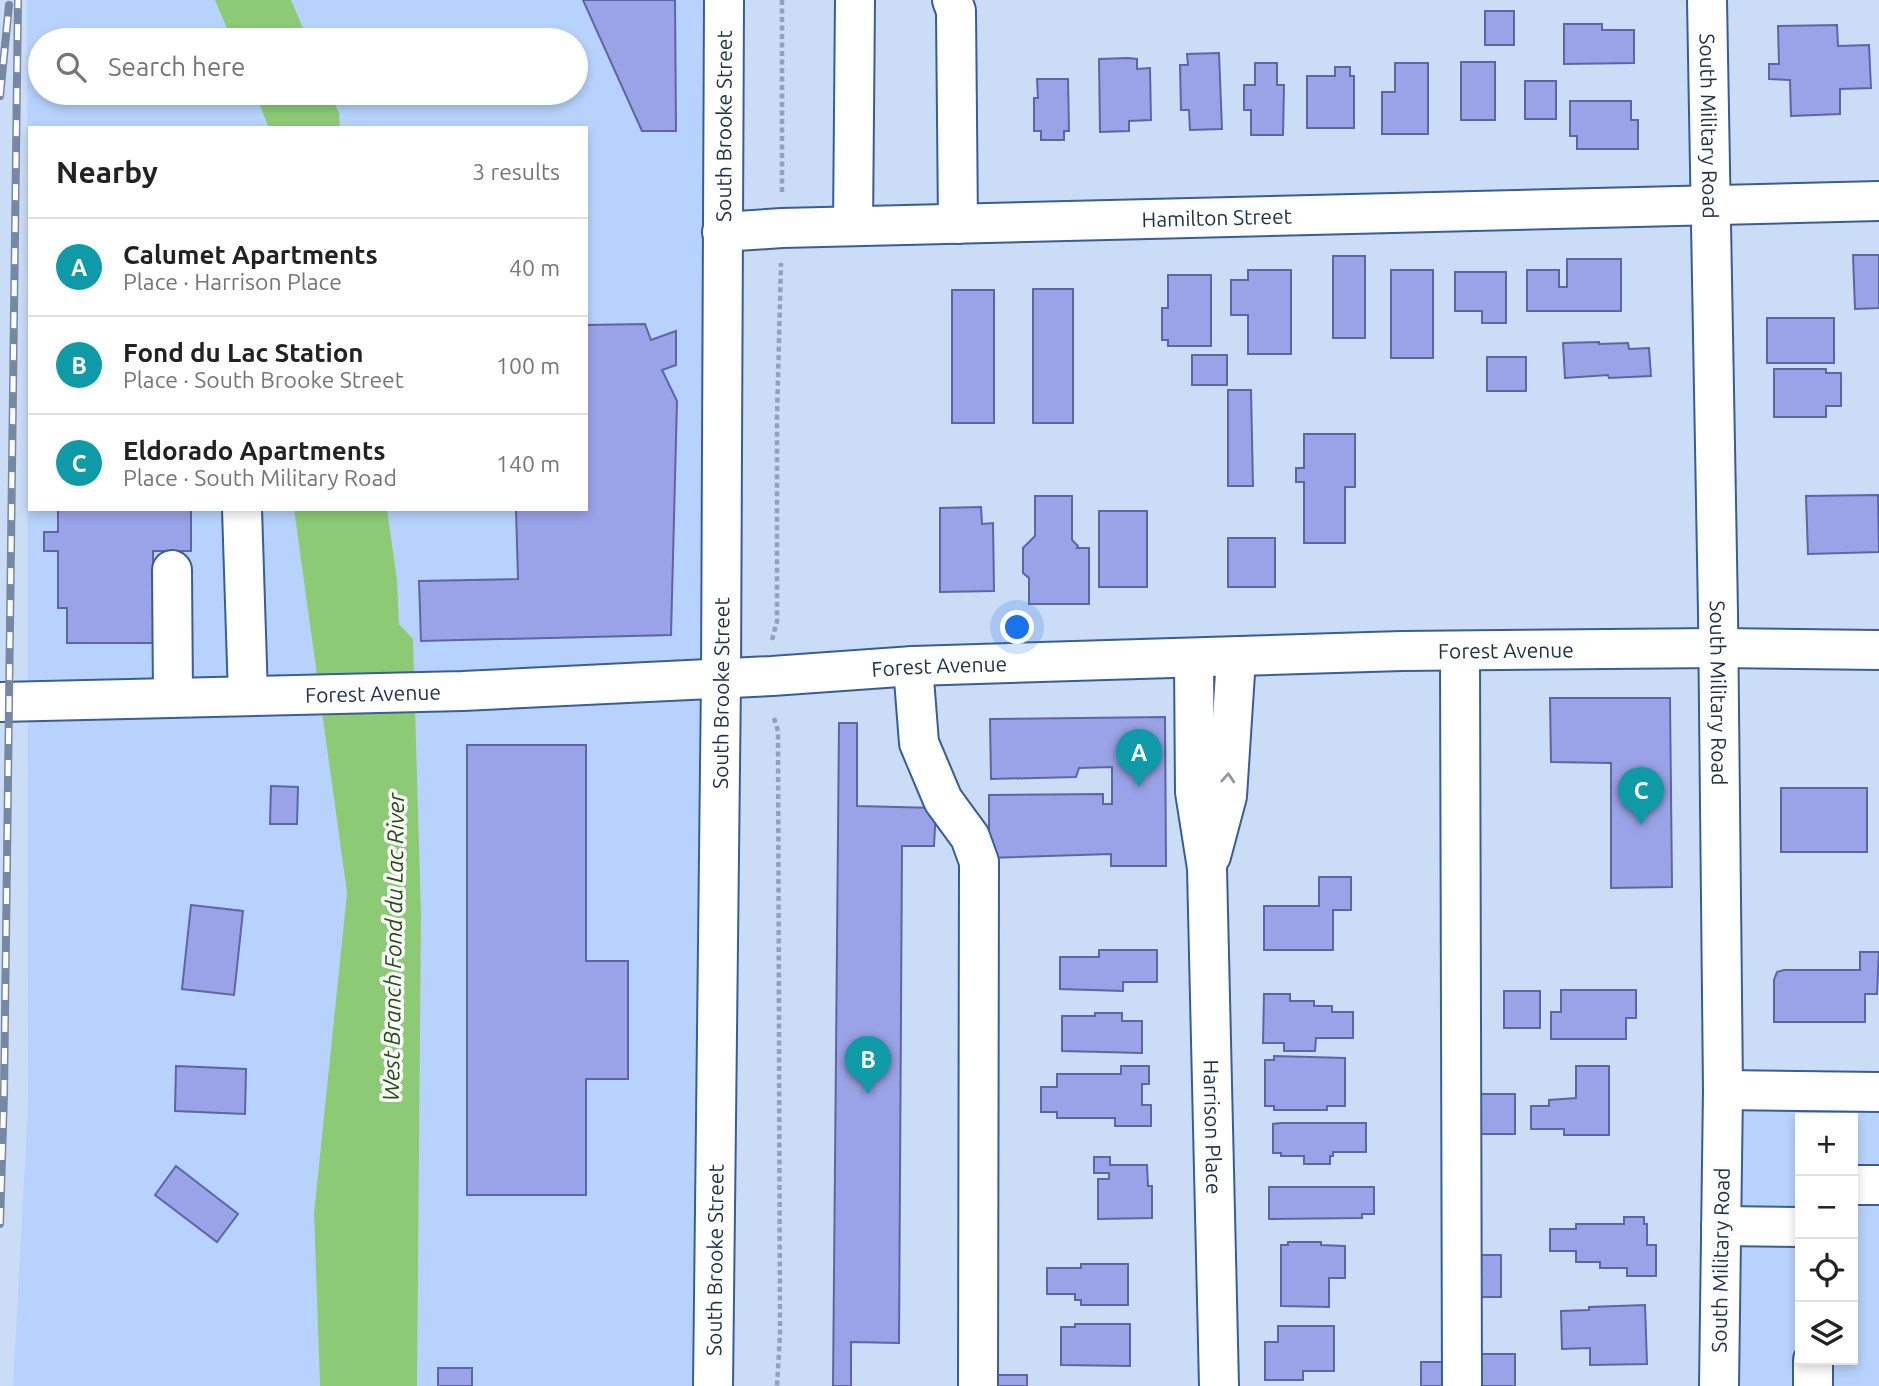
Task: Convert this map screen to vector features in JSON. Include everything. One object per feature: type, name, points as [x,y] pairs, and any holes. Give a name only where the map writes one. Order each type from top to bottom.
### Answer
[{"type":"street","name":"South Brooke Street","points":[[713,1386],[721,679],[724,0]]},
{"type":"street","points":[[853,226],[855,0]]},
{"type":"street","points":[[952,0],[956,11],[958,224]]},
{"type":"street","name":"South Military Road","points":[[1707,0],[1723,1090],[1719,1386]]},
{"type":"street","name":"Hamilton Street","points":[[722,232],[853,226],[1879,201]]},
{"type":"street","points":[[242,511],[248,696]]},
{"type":"street","points":[[172,570],[173,697]]},
{"type":"street","name":"Forest Avenue","points":[[0,702],[463,691],[721,679],[914,666],[1460,651],[1718,648],[1879,650]]},
{"type":"street","points":[[1460,651],[1462,1386]]},
{"type":"street","name":"Harrison Place","points":[[1207,868],[1227,796],[1236,658]]},
{"type":"street","name":"Harrison Place","points":[[1194,659],[1195,792],[1207,868],[1219,1386]]},
{"type":"street","points":[[914,666],[919,743],[943,800],[970,837],[979,862],[978,1386]]},
{"type":"street","points":[[1723,1090],[1879,1092]]},
{"type":"street","points":[[1858,1185],[1879,1185]]},
{"type":"street","points":[[1721,1226],[1795,1227]]},
{"type":"street","points":[[1814,1365],[1814,1386]]},
{"type":"path","points":[[772,640],[777,621],[782,0]]},
{"type":"path","points":[[774,718],[778,731],[778,1386]]},
{"type":"shaded area","points":[[27,0],[215,0],[227,28],[28,28],[28,105],[260,105],[269,126],[28,126],[28,511],[294,511],[347,893],[314,1213],[320,1386],[13,1386],[28,1107]]},
{"type":"shaded area","points":[[291,0],[724,0],[713,1386],[417,1386],[421,913],[413,639],[399,624],[397,580],[387,511],[588,511],[588,126],[340,126],[335,105],[588,105],[588,28],[303,28]]},
{"type":"shaded area","points":[[1723,1090],[1879,1092],[1879,1386],[1719,1386]]},
{"type":"water","points":[[215,0],[291,0],[303,28],[227,28]]},
{"type":"water","points":[[260,105],[335,105],[339,113],[340,126],[268,126]]},
{"type":"water","name":"West Branch Fond du Lac River","points":[[294,511],[387,511],[397,580],[399,624],[413,639],[421,913],[417,1386],[320,1386],[314,1213],[347,893]]},
{"type":"building","points":[[583,0],[675,0],[676,131],[642,131]]},
{"type":"building","points":[[1485,11],[1514,11],[1514,45],[1485,45]]},
{"type":"building","points":[[1564,24],[1602,24],[1602,30],[1634,30],[1634,63],[1564,64]]},
{"type":"building","points":[[1837,25],[1838,46],[1869,45],[1871,88],[1840,89],[1840,114],[1791,116],[1790,80],[1769,79],[1769,64],[1779,64],[1778,26]]},
{"type":"building","points":[[1219,53],[1222,129],[1190,130],[1189,110],[1181,110],[1180,65],[1188,65],[1187,54]]},
{"type":"building","points":[[1099,59],[1137,59],[1137,69],[1150,68],[1151,120],[1129,121],[1129,131],[1100,132]]},
{"type":"building","points":[[1461,62],[1495,62],[1495,120],[1461,120]]},
{"type":"building","points":[[1255,63],[1277,63],[1277,85],[1284,85],[1283,135],[1251,135],[1251,110],[1244,110],[1244,85],[1255,85]]},
{"type":"building","points":[[1395,63],[1428,63],[1428,134],[1382,134],[1382,92],[1395,92]]},
{"type":"building","points":[[1335,67],[1350,67],[1350,76],[1354,76],[1354,128],[1307,128],[1307,76],[1335,76]]},
{"type":"building","points":[[1037,79],[1068,79],[1069,131],[1064,131],[1064,140],[1041,140],[1041,131],[1034,131]]},
{"type":"building","points":[[1525,81],[1556,81],[1556,119],[1525,119]]},
{"type":"building","points":[[1570,101],[1631,101],[1631,120],[1638,120],[1638,149],[1577,149],[1577,136],[1570,136]]},
{"type":"building","points":[[1853,255],[1879,255],[1879,308],[1855,309]]},
{"type":"building","points":[[1333,256],[1365,256],[1365,338],[1333,338]]},
{"type":"building","points":[[1567,259],[1621,259],[1621,311],[1527,311],[1527,270],[1559,270],[1559,287],[1567,287]]},
{"type":"building","points":[[1248,270],[1291,270],[1291,354],[1248,354],[1248,315],[1231,315],[1231,280],[1248,280]]},
{"type":"building","points":[[1391,270],[1433,270],[1433,358],[1391,358]]},
{"type":"building","points":[[1455,272],[1506,272],[1506,323],[1482,323],[1482,311],[1455,311]]},
{"type":"building","points":[[1168,275],[1211,275],[1211,346],[1168,346],[1168,340],[1162,340],[1162,308],[1168,308]]},
{"type":"building","points":[[1033,289],[1073,289],[1073,423],[1033,423]]},
{"type":"building","points":[[952,290],[994,290],[994,423],[952,423]]},
{"type":"building","points":[[1767,318],[1834,318],[1834,363],[1767,363]]},
{"type":"building","points":[[645,324],[651,340],[676,331],[676,365],[662,370],[677,401],[671,635],[421,641],[419,581],[518,579],[516,511],[588,511],[588,325]]},
{"type":"building","points":[[1563,343],[1628,343],[1629,349],[1649,348],[1651,376],[1565,378]]},
{"type":"building","points":[[1192,355],[1227,355],[1227,385],[1192,385]]},
{"type":"building","points":[[1487,357],[1526,357],[1526,391],[1487,391]]},
{"type":"building","points":[[1774,369],[1826,369],[1826,373],[1841,373],[1841,406],[1826,406],[1826,417],[1774,417]]},
{"type":"building","points":[[1228,390],[1251,390],[1253,486],[1228,486]]},
{"type":"building","points":[[1304,434],[1355,434],[1355,487],[1345,487],[1345,543],[1304,543],[1304,482],[1296,482],[1296,468],[1304,468]]},
{"type":"building","points":[[1878,495],[1879,552],[1808,554],[1806,496]]},
{"type":"building","points":[[1035,496],[1072,496],[1072,540],[1077,548],[1089,548],[1089,604],[1029,604],[1029,578],[1023,573],[1023,548],[1035,536]]},
{"type":"building","points":[[981,507],[982,524],[993,523],[994,591],[940,592],[940,508]]},
{"type":"building","points":[[58,511],[191,511],[191,551],[153,551],[153,643],[67,643],[67,608],[58,608],[58,551],[44,551],[44,532],[58,532]]},
{"type":"building","points":[[1099,511],[1147,511],[1147,587],[1099,587]]},
{"type":"building","points":[[1228,538],[1275,538],[1275,587],[1228,587]]},
{"type":"building","points":[[1550,698],[1670,698],[1672,887],[1611,888],[1611,763],[1551,762]]},
{"type":"building","points":[[1165,717],[1166,866],[1111,866],[1111,854],[989,858],[989,795],[1103,794],[1103,804],[1112,804],[1112,767],[1079,768],[1076,777],[991,779],[990,719]]},
{"type":"building","points":[[839,723],[857,723],[857,806],[936,808],[934,846],[902,846],[899,1343],[851,1342],[851,1386],[833,1386]]},
{"type":"building","points":[[467,745],[586,745],[586,961],[628,961],[628,1079],[586,1079],[586,1195],[467,1195]]},
{"type":"building","points":[[271,786],[298,787],[297,824],[270,824]]},
{"type":"building","points":[[1781,788],[1867,788],[1867,852],[1781,852]]},
{"type":"building","points":[[1319,877],[1351,877],[1351,910],[1333,910],[1333,950],[1264,950],[1264,906],[1319,906]]},
{"type":"building","points":[[191,905],[243,911],[234,995],[182,989]]},
{"type":"building","points":[[1099,950],[1157,950],[1157,982],[1123,982],[1123,991],[1060,989],[1060,957],[1099,957]]},
{"type":"building","points":[[1860,952],[1879,952],[1877,994],[1865,994],[1865,1022],[1774,1022],[1774,980],[1777,972],[1860,970]]},
{"type":"building","points":[[1561,990],[1636,990],[1636,1018],[1626,1018],[1626,1039],[1551,1039],[1551,1012],[1561,1012]]},
{"type":"building","points":[[1504,991],[1540,991],[1540,1028],[1504,1028]]},
{"type":"building","points":[[1264,994],[1290,994],[1290,1001],[1314,1001],[1314,1006],[1332,1006],[1332,1012],[1353,1012],[1353,1038],[1316,1038],[1315,1051],[1284,1051],[1284,1043],[1263,1043]]},
{"type":"building","points":[[1095,1013],[1122,1013],[1122,1021],[1142,1021],[1142,1053],[1062,1051],[1062,1016],[1095,1016]]},
{"type":"building","points":[[1274,1056],[1345,1058],[1345,1106],[1327,1106],[1327,1110],[1274,1110],[1274,1106],[1265,1106],[1265,1060],[1274,1060]]},
{"type":"building","points":[[176,1066],[246,1069],[245,1114],[175,1111]]},
{"type":"building","points":[[1121,1066],[1149,1066],[1149,1084],[1142,1084],[1142,1105],[1151,1105],[1151,1126],[1115,1126],[1115,1118],[1057,1118],[1057,1112],[1041,1112],[1041,1087],[1057,1087],[1057,1074],[1121,1074]]},
{"type":"building","points":[[1576,1066],[1609,1066],[1609,1135],[1564,1135],[1564,1129],[1531,1129],[1531,1106],[1549,1106],[1549,1100],[1576,1098]]},
{"type":"building","points":[[1476,1094],[1515,1094],[1515,1134],[1476,1134]]},
{"type":"building","points":[[1366,1123],[1366,1152],[1333,1152],[1330,1164],[1304,1164],[1304,1156],[1281,1156],[1281,1153],[1273,1153],[1273,1124]]},
{"type":"building","points":[[1094,1157],[1110,1157],[1110,1165],[1147,1165],[1148,1186],[1152,1186],[1152,1218],[1098,1219],[1098,1179],[1109,1179],[1109,1173],[1094,1173]]},
{"type":"building","points":[[176,1166],[238,1214],[217,1242],[155,1195]]},
{"type":"building","points":[[1269,1187],[1374,1187],[1374,1214],[1362,1214],[1362,1218],[1269,1219]]},
{"type":"building","points":[[1624,1217],[1644,1217],[1644,1224],[1647,1224],[1647,1245],[1656,1245],[1656,1276],[1627,1276],[1627,1268],[1600,1268],[1600,1262],[1576,1262],[1576,1251],[1550,1251],[1550,1229],[1576,1229],[1576,1224],[1624,1224]]},
{"type":"building","points":[[1288,1242],[1321,1242],[1321,1245],[1345,1246],[1345,1278],[1329,1278],[1329,1307],[1281,1306],[1281,1245],[1288,1245]]},
{"type":"building","points":[[1473,1255],[1501,1255],[1501,1297],[1473,1297]]},
{"type":"building","points":[[1081,1264],[1128,1264],[1128,1305],[1081,1305],[1081,1300],[1075,1300],[1075,1294],[1047,1294],[1047,1268],[1081,1268]]},
{"type":"building","points":[[1645,1305],[1647,1364],[1590,1365],[1590,1348],[1562,1349],[1561,1311]]},
{"type":"building","points":[[1075,1324],[1130,1324],[1130,1366],[1061,1365],[1061,1327],[1075,1327]]},
{"type":"building","points":[[1278,1326],[1334,1326],[1334,1371],[1303,1371],[1303,1380],[1265,1380],[1265,1342],[1278,1342]]},
{"type":"building","points":[[1474,1354],[1515,1354],[1515,1386],[1474,1386]]},
{"type":"building","points":[[1421,1362],[1451,1362],[1451,1386],[1421,1386]]},
{"type":"building","points":[[438,1368],[472,1368],[472,1386],[438,1386]]},
{"type":"building","points":[[990,1375],[1027,1375],[1027,1386],[990,1386]]},
{"type":"railway","points":[[0,1224],[18,0]]},
{"type":"railway","points":[[0,96],[9,5]]},
{"type":"place","name":"Calumet Apartments","points":[[1139,787]]},
{"type":"place","name":"Eldorado Apartments","points":[[1641,825]]},
{"type":"place","name":"Fond du Lac Station","points":[[868,1094]]}]
